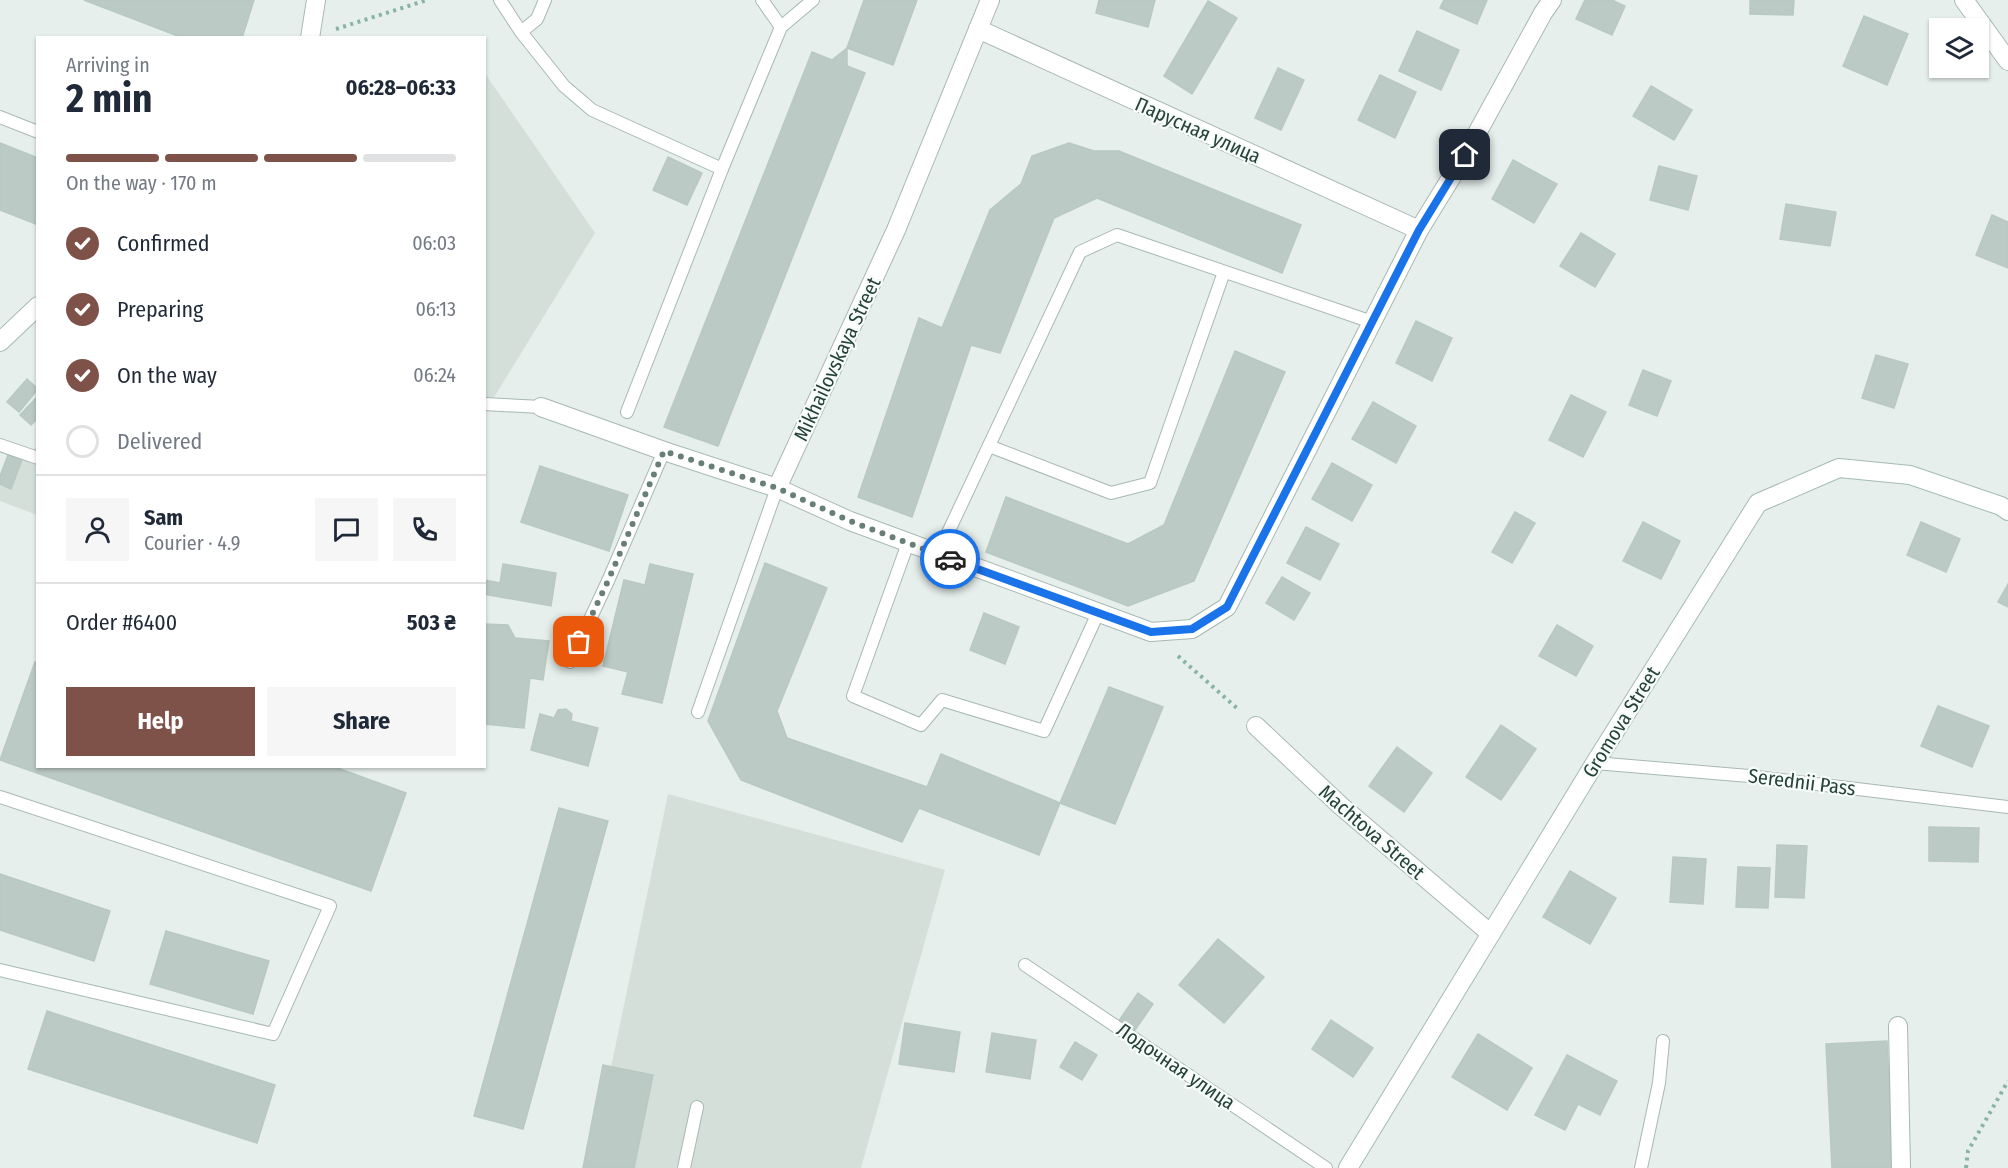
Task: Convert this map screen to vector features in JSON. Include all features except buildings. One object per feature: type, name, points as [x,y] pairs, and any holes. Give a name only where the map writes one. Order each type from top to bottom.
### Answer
[{"type":"street","points":[[311,36],[316,0]]},
{"type":"street","name":"Mikhailovskaya Street","points":[[777,488],[896,231],[990,0]]},
{"type":"street","points":[[541,408],[777,488],[850,521],[1151,632],[1192,629],[1227,607],[1419,230],[1465,155],[1552,0]]},
{"type":"street","points":[[1964,0],[2008,61]]},
{"type":"street","name":"Парусная улица","points":[[978,29],[1419,230]]},
{"type":"street","points":[[0,342],[36,308]]},
{"type":"street","name":"Gromova Street","points":[[1348,1168],[1595,763],[1758,503],[1839,468],[1910,476],[2001,506],[2008,511]]},
{"type":"street","name":"Machtova Street","points":[[1256,726],[1341,806],[1491,934]]},
{"type":"street","points":[[1898,1026],[1901,1168]]},
{"type":"lane","points":[[500,0],[521,32],[564,86],[592,110],[722,169]]},
{"type":"lane","points":[[521,32],[537,19],[545,0]]},
{"type":"lane","points":[[762,0],[781,27]]},
{"type":"lane","points":[[627,412],[722,169],[781,27],[813,0]]},
{"type":"lane","points":[[0,117],[36,131]]},
{"type":"lane","points":[[938,554],[1080,252],[1117,235],[1372,322]]},
{"type":"lane","points":[[989,446],[1111,493],[1150,483],[1224,272]]},
{"type":"lane","points":[[486,404],[541,408]]},
{"type":"lane","points":[[0,446],[36,457]]},
{"type":"lane","points":[[570,662],[664,451]]},
{"type":"lane","points":[[698,712],[777,488]]},
{"type":"lane","points":[[908,543],[853,696],[921,725],[942,700],[1044,732],[1098,613]]},
{"type":"lane","name":"Serednii Pass","points":[[1595,763],[1749,776],[2008,807]]},
{"type":"lane","points":[[0,797],[330,906],[273,1034],[0,970]]},
{"type":"lane","name":"Лодочная улица","points":[[1025,965],[1326,1168]]},
{"type":"lane","points":[[1641,1168],[1659,1083],[1664,1041]]},
{"type":"lane","points":[[684,1168],[697,1107]]},
{"type":"path","points":[[314,36],[427,0]]},
{"type":"path","points":[[1151,632],[1256,726]]},
{"type":"path","points":[[1966,1168],[1968,1151],[2008,1081]]},
{"type":"shaded area","points":[[486,75],[595,233],[486,410]]},
{"type":"shaded area","points":[[36,447],[36,515],[0,501],[0,485]]},
{"type":"shaded area","points":[[668,794],[945,870],[861,1168],[590,1168]]},
{"type":"way so far","points":[[579,642],[664,451],[777,488],[850,521],[950,559]]},
{"type":"route","points":[[950,559],[1151,632],[1192,629],[1227,607],[1419,230],[1465,155]]}]
